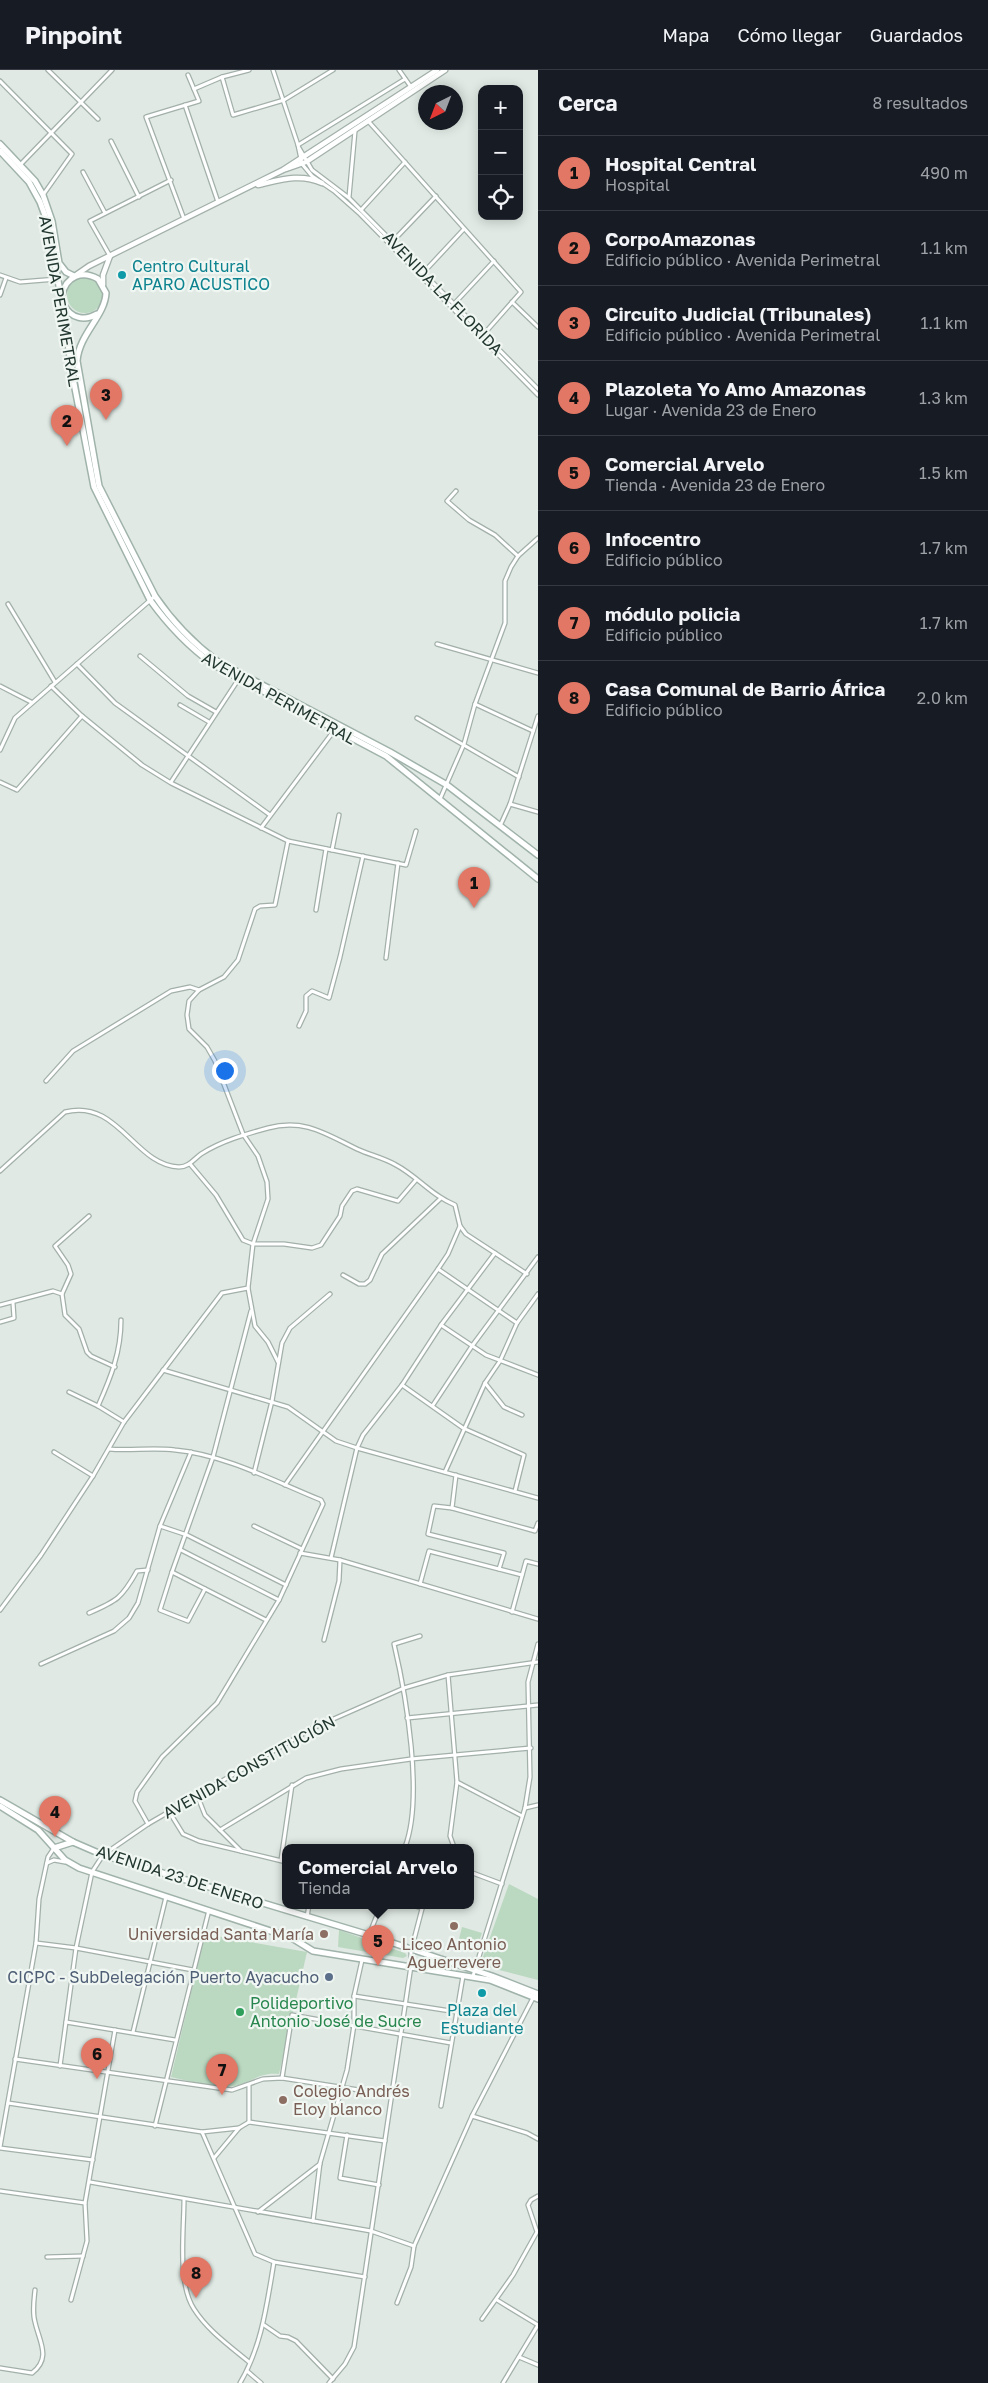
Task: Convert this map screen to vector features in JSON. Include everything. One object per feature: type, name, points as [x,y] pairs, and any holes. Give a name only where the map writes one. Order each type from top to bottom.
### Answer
[{"type":"main road","name":"AVENIDA PERIMETRAL","points":[[0,144],[21,164],[35,181],[43,195],[52,221],[59,263],[66,272],[75,276]]},
{"type":"main road","name":"AVENIDA PERIMETRAL","points":[[0,151],[29,182],[40,202],[47,221],[62,302],[73,378],[94,488],[153,598],[194,650],[386,756],[538,879]]},
{"type":"main road","points":[[75,276],[91,276],[103,285],[106,301],[98,314],[84,318],[77,317],[71,314],[62,302],[64,287],[75,276]]},
{"type":"main road","name":"AVENIDA PERIMETRAL","points":[[98,314],[79,346],[77,361],[99,486],[153,598]]},
{"type":"main road","name":"AVENIDA PERIMETRAL","points":[[336,728],[390,752],[447,785],[538,855]]},
{"type":"main road","name":"AVENIDA 23 DE ENERO","points":[[0,1800],[73,1842],[103,1855],[369,1936],[536,1996]]},
{"type":"main road","name":"AVENIDA 23 DE ENERO","points":[[0,1806],[38,1830],[69,1864],[292,1938],[313,1951],[463,1975],[474,1973]]},
{"type":"main road","points":[[54,1848],[73,1842]]},
{"type":"main road","points":[[62,1857],[60,1850],[64,1844]]},
{"type":"street","points":[[48,70],[98,119]]},
{"type":"street","points":[[194,89],[222,77],[249,70]]},
{"type":"street","points":[[273,70],[304,163],[322,183],[360,214],[538,395]]},
{"type":"street","points":[[222,77],[233,115],[284,100],[333,70]]},
{"type":"street","points":[[399,70],[411,87]]},
{"type":"street","points":[[283,170],[301,156],[437,70]]},
{"type":"street","points":[[75,276],[89,266],[283,170],[304,163],[369,122],[445,70]]},
{"type":"street","points":[[21,164],[110,71]]},
{"type":"street","points":[[184,220],[171,180],[146,117],[199,101],[188,75]]},
{"type":"street","points":[[298,145],[405,78]]},
{"type":"street","points":[[0,81],[72,154],[43,195]]},
{"type":"street","points":[[185,105],[219,203]]},
{"type":"street","points":[[369,122],[521,292],[483,335]]},
{"type":"street","points":[[349,198],[355,131]]},
{"type":"street","points":[[111,141],[139,197]]},
{"type":"street","points":[[361,210],[405,162]]},
{"type":"street","name":"AVENIDA LA FLORIDA","points":[[304,163],[349,198],[538,389]]},
{"type":"street","points":[[83,172],[105,214]]},
{"type":"street","points":[[249,188],[291,178],[308,178],[322,183]]},
{"type":"street","points":[[103,285],[110,256],[90,222],[171,180]]},
{"type":"street","points":[[393,241],[436,196]]},
{"type":"street","points":[[423,273],[464,229]]},
{"type":"street","points":[[453,305],[494,261]]},
{"type":"street","points":[[0,275],[20,282],[57,279]]},
{"type":"street","points":[[0,295],[6,278]]},
{"type":"street","points":[[512,302],[538,327]]},
{"type":"street","points":[[456,491],[447,501],[468,520],[495,535],[518,556]]},
{"type":"street","points":[[440,799],[464,744],[475,704],[505,623],[505,581],[518,556],[538,538]]},
{"type":"street","points":[[0,750],[15,718],[31,702],[153,598]]},
{"type":"street","points":[[8,604],[55,682]]},
{"type":"street","points":[[437,644],[538,673]]},
{"type":"street","points":[[140,656],[181,691],[216,712]]},
{"type":"street","points":[[77,664],[114,703],[270,815]]},
{"type":"street","points":[[171,782],[240,676]]},
{"type":"street","points":[[0,686],[31,702]]},
{"type":"street","points":[[51,686],[82,716],[142,765],[171,782],[288,841],[406,865],[416,831]]},
{"type":"street","points":[[475,704],[533,731]]},
{"type":"street","points":[[180,705],[209,722]]},
{"type":"street","points":[[0,782],[17,790],[82,716]]},
{"type":"street","points":[[500,827],[510,804],[538,716]]},
{"type":"street","points":[[417,718],[519,777]]},
{"type":"street","points":[[261,828],[336,728]]},
{"type":"street","points":[[510,804],[538,812]]},
{"type":"street","points":[[332,850],[339,815]]},
{"type":"street","points":[[278,1362],[268,1342],[255,1326],[248,1288],[253,1244],[268,1199],[267,1182],[258,1156],[244,1134],[216,1061],[207,1046],[189,1029],[187,1015],[189,1001],[199,990],[224,977],[238,960],[256,909],[260,906],[274,905],[277,900],[288,841]]},
{"type":"street","points":[[316,910],[326,849]]},
{"type":"street","points":[[299,1026],[306,1011],[306,996],[312,991],[329,998],[363,856]]},
{"type":"street","points":[[386,958],[398,863]]},
{"type":"street","points":[[46,1081],[73,1051],[165,995],[190,987],[199,990]]},
{"type":"street","points":[[0,1171],[65,1112],[78,1109],[106,1117],[159,1162],[179,1167],[190,1164],[201,1154],[244,1134],[284,1126],[312,1127],[396,1165],[440,1199],[455,1205],[460,1226],[466,1234],[527,1274]]},
{"type":"street","points":[[190,1164],[216,1195],[242,1240],[253,1244],[284,1244],[312,1248],[321,1245],[340,1216],[342,1206],[352,1190],[357,1189],[398,1202],[416,1180]]},
{"type":"street","points":[[343,1275],[359,1284],[365,1284],[370,1280],[382,1254],[440,1199]]},
{"type":"street","points":[[89,1216],[55,1246],[68,1265],[71,1274],[62,1294],[65,1315],[79,1329],[87,1352],[115,1367]]},
{"type":"street","points":[[285,1485],[324,1433],[438,1269],[448,1254],[460,1226]]},
{"type":"street","points":[[331,1558],[357,1448],[363,1435],[402,1385],[441,1325],[496,1253]]},
{"type":"street","points":[[434,1405],[472,1346],[538,1257]]},
{"type":"street","points":[[438,1269],[517,1323]]},
{"type":"street","points":[[0,1610],[41,1555],[110,1449],[124,1422],[222,1293],[248,1288]]},
{"type":"street","points":[[0,1305],[53,1291],[62,1294]]},
{"type":"street","points":[[254,1472],[272,1401],[282,1343],[290,1328],[330,1294]]},
{"type":"street","points":[[445,1472],[463,1428],[485,1383],[500,1361],[517,1323],[538,1294]]},
{"type":"street","points":[[0,1322],[14,1318],[13,1303]]},
{"type":"street","points":[[205,1589],[188,1621],[160,1610],[213,1457],[251,1311]]},
{"type":"street","points":[[98,1406],[115,1367],[121,1340],[121,1320]]},
{"type":"street","points":[[441,1325],[472,1346],[500,1361],[538,1375]]},
{"type":"street","points":[[163,1370],[288,1407],[336,1441],[538,1498]]},
{"type":"street","points":[[485,1383],[504,1407],[522,1415]]},
{"type":"street","points":[[402,1385],[434,1405],[463,1428],[524,1454],[515,1491]]},
{"type":"street","points":[[69,1392],[98,1406],[124,1422]]},
{"type":"street","points":[[110,1449],[132,1451],[174,1449],[213,1457],[321,1500],[323,1504],[279,1600],[218,1703],[162,1757],[136,1792],[136,1801],[148,1824]]},
{"type":"street","points":[[54,1452],[93,1476]]},
{"type":"street","points":[[41,1664],[114,1631],[129,1618],[138,1603],[160,1526],[191,1452]]},
{"type":"street","points":[[452,1508],[456,1475]]},
{"type":"street","points":[[499,1569],[504,1553],[428,1534],[434,1506],[452,1508],[535,1531],[538,1523]]},
{"type":"street","points":[[160,1526],[187,1535],[286,1585]]},
{"type":"street","points":[[254,1526],[301,1551],[340,1560],[538,1620]]},
{"type":"street","points":[[181,1550],[279,1600]]},
{"type":"street","points":[[420,1584],[429,1550],[522,1576]]},
{"type":"street","points":[[324,1640],[339,1581],[340,1560]]},
{"type":"street","points":[[512,1612],[526,1561],[538,1564]]},
{"type":"street","points":[[89,1613],[114,1602],[127,1588],[137,1571],[148,1570]]},
{"type":"street","points":[[172,1572],[266,1620]]},
{"type":"street","points":[[406,1844],[413,1812],[410,1759],[404,1688],[394,1644],[420,1636]]},
{"type":"street","points":[[474,1973],[525,1808],[530,1777],[531,1748],[528,1682],[538,1644]]},
{"type":"street","name":"AVENIDA CONSTITUCIÓN","points":[[92,1872],[103,1855],[148,1824],[170,1813],[197,1795],[313,1728],[404,1688],[448,1674],[538,1662]]},
{"type":"street","points":[[448,1674],[453,1755],[457,1782],[450,1836],[453,1844]]},
{"type":"street","points":[[407,1718],[538,1705]]},
{"type":"street","points":[[220,1830],[292,1784],[306,1778],[341,1769],[410,1759],[531,1748]]},
{"type":"street","points":[[457,1782],[522,1816]]},
{"type":"street","points":[[283,1844],[292,1784]]},
{"type":"street","points":[[197,1795],[205,1815],[241,1851]]},
{"type":"street","points":[[525,1808],[538,1806]]},
{"type":"street","points":[[170,1813],[183,1834],[199,1841],[281,1860],[282,1853]]},
{"type":"street","points":[[54,1848],[51,1851],[47,1864],[39,1899],[36,1943],[0,2147],[93,2160]]},
{"type":"street","points":[[47,1864],[54,1860],[69,1864]]},
{"type":"street","points":[[60,2066],[76,1948],[92,1872]]},
{"type":"street","points":[[474,1874],[502,1884]]},
{"type":"street","points":[[133,2032],[166,1896]]},
{"type":"street","points":[[307,1918],[309,1909]]},
{"type":"street","points":[[369,1936],[380,1909]]},
{"type":"street","points":[[330,2383],[345,2364],[354,2347],[412,1951],[422,1909]]},
{"type":"street","points":[[155,2126],[209,1910]]},
{"type":"street","points":[[36,1943],[149,1960],[193,1970]]},
{"type":"street","points":[[313,2221],[320,2163],[347,2070],[354,2025],[354,1996],[362,1959]]},
{"type":"street","points":[[441,2106],[463,1975]]},
{"type":"street","points":[[354,1996],[457,2012]]},
{"type":"street","points":[[397,2303],[411,2266],[414,2246],[472,2116],[536,1996]]},
{"type":"street","points":[[282,2078],[292,2015],[451,2043]]},
{"type":"street","points":[[66,2022],[175,2040]]},
{"type":"street","points":[[71,2300],[87,2241],[86,2203],[115,2030]]},
{"type":"street","points":[[15,2058],[232,2090],[263,2079],[282,2078],[391,2095]]},
{"type":"street","points":[[249,2085],[249,2122]]},
{"type":"street","points":[[8,2104],[202,2132],[239,2128]]},
{"type":"street","points":[[472,2116],[526,2133],[538,2139]]},
{"type":"street","points":[[214,2158],[239,2128],[249,2122],[385,2141]]},
{"type":"street","points":[[202,2132],[232,2205],[255,2254],[274,2262],[365,2277]]},
{"type":"street","points":[[347,2135],[340,2178],[379,2185]]},
{"type":"street","points":[[258,2212],[320,2163]]},
{"type":"street","points":[[90,2182],[184,2200],[232,2205],[258,2212],[371,2231],[414,2246]]},
{"type":"street","points":[[0,2191],[86,2203]]},
{"type":"street","points":[[482,2319],[497,2300],[537,2232],[528,2204],[538,2196]]},
{"type":"street","points":[[184,2200],[184,2279],[194,2308],[216,2335],[249,2362]]},
{"type":"street","points":[[47,2257],[83,2256]]},
{"type":"street","points":[[240,2383],[247,2371],[264,2325],[274,2262]]},
{"type":"street","points":[[0,2368],[32,2372],[42,2361],[44,2346],[34,2320],[35,2290]]},
{"type":"street","points":[[497,2300],[538,2325],[504,2383]]},
{"type":"street","points":[[264,2325],[280,2336],[288,2336],[296,2341],[333,2379]]},
{"type":"street","points":[[519,2357],[538,2365]]},
{"type":"street","points":[[247,2371],[261,2383]]},
{"type":"green space","points":[[85,277],[98,282],[103,295],[98,308],[85,313],[72,308],[67,295],[72,282]]},
{"type":"green space","points":[[509,1884],[538,1899],[538,1980],[480,1965]]},
{"type":"green space","points":[[462,1927],[482,1933],[478,1944],[459,1939]]},
{"type":"green space","points":[[339,1930],[405,1953],[407,1956],[403,1958],[338,1947]]},
{"type":"green space","name":"Polideportivo Antonio José de Sucre","points":[[205,1934],[307,1952],[279,2074],[260,2076],[240,2085],[226,2087],[171,2077]]},
{"type":"place","name":"Centro Cultural APARO ACUSTICO","points":[[122,275]]},
{"type":"place","name":"Circuito Judicial (Tribunales)","points":[[106,420]]},
{"type":"place","name":"CorpoAmazonas","points":[[67,446]]},
{"type":"place","name":"Hospital Central","points":[[474,908]]},
{"type":"place","name":"Plazoleta Yo Amo Amazonas","points":[[55,1837]]},
{"type":"place","name":"Liceo Antonio Aguerrevere","points":[[454,1926]]},
{"type":"place","name":"Universidad Santa María","points":[[324,1934]]},
{"type":"place","name":"Comercial Arvelo","points":[[378,1966]]},
{"type":"place","name":"CICPC - SubDelegación Puerto Ayacucho","points":[[329,1977]]},
{"type":"place","name":"Plaza del Estudiante","points":[[482,1993]]},
{"type":"place","name":"Polideportivo Antonio José de Sucre","points":[[240,2012]]},
{"type":"place","name":"Infocentro","points":[[97,2079]]},
{"type":"place","name":"módulo policia","points":[[222,2095]]},
{"type":"place","name":"Colegio Andrés Eloy blanco","points":[[283,2100]]},
{"type":"place","name":"Casa Comunal de Barrio África","points":[[196,2298]]}]
